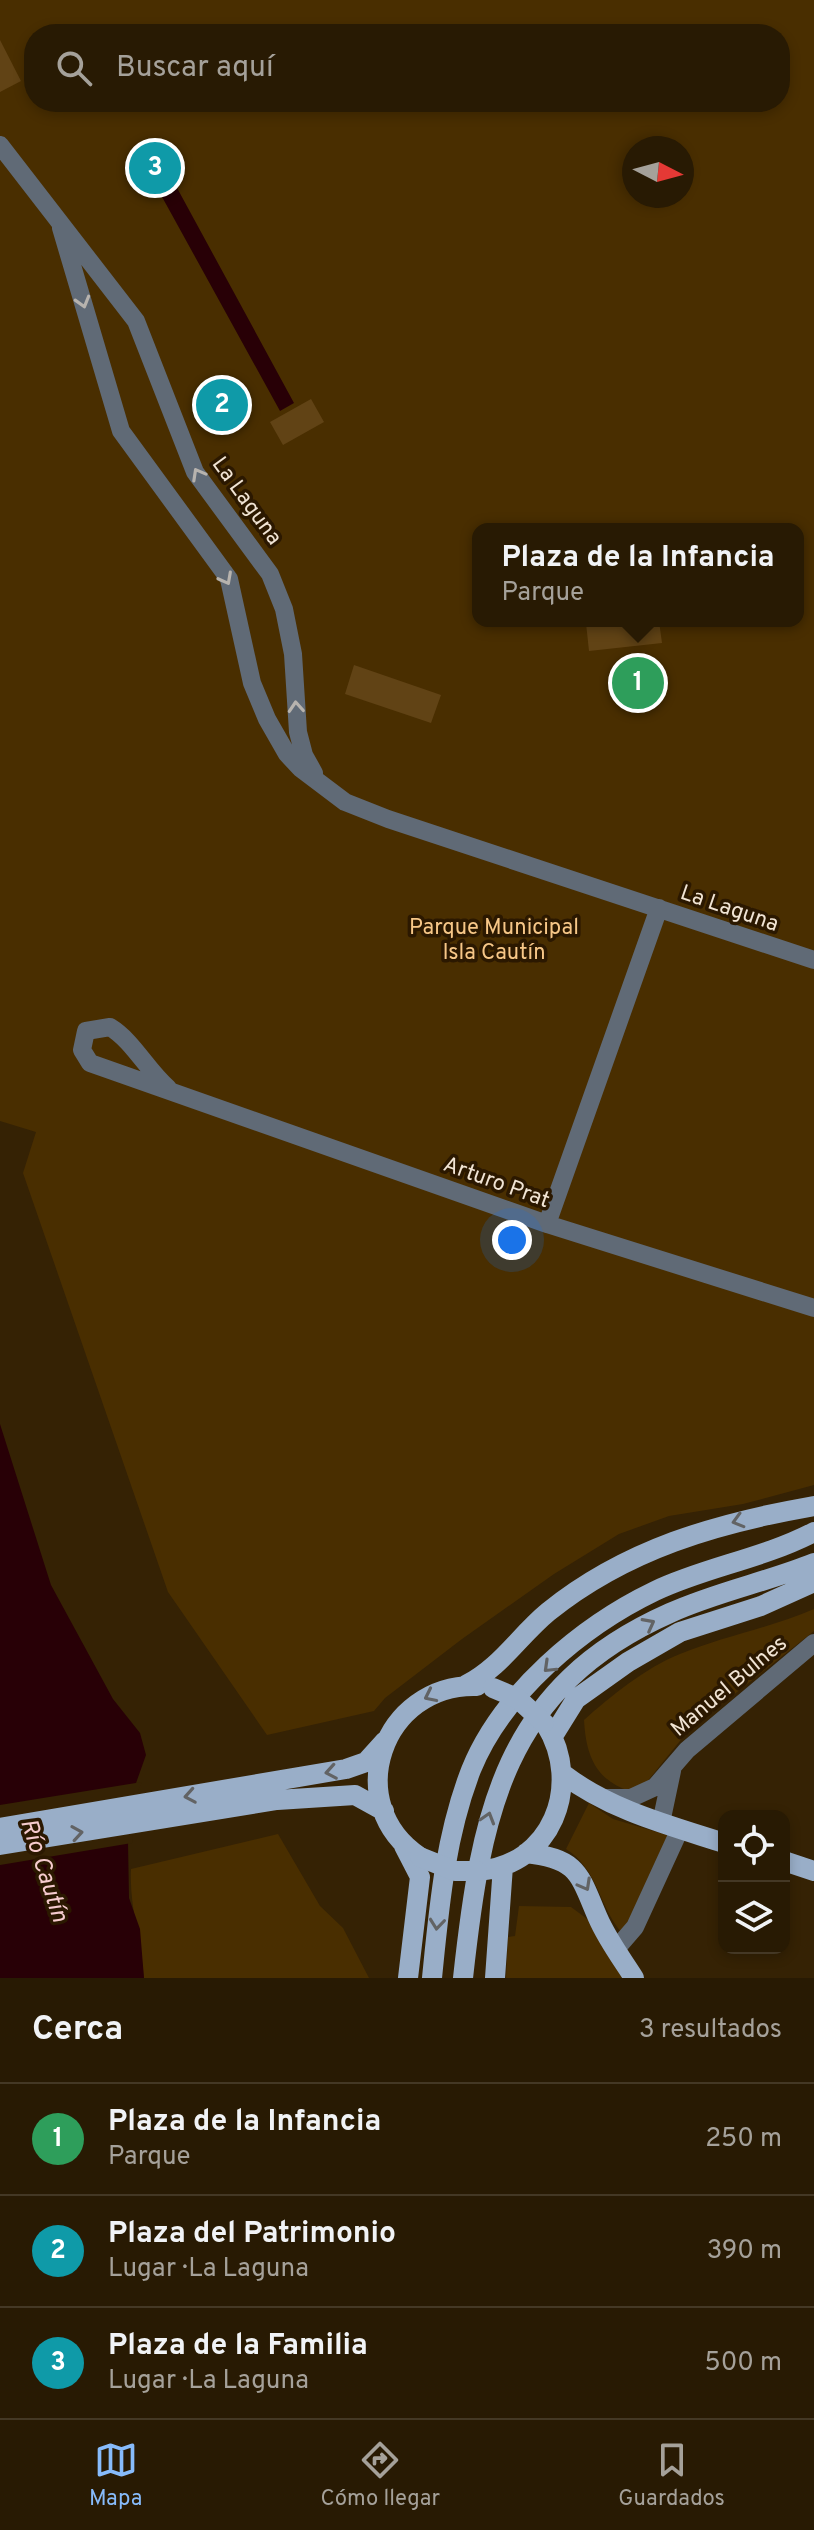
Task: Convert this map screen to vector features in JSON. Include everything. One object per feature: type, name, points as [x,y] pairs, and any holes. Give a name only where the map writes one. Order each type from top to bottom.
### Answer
[{"type":"main road","points":[[0,1845],[272,1792],[359,1765],[372,1758],[395,1724],[419,1701],[490,1673],[547,1614],[616,1565],[650,1549],[743,1519],[814,1506]]},
{"type":"main road","points":[[432,1978],[450,1836],[472,1768],[520,1695],[580,1638],[629,1604],[657,1589],[757,1557],[814,1532]]},
{"type":"main road","points":[[463,1978],[481,1841],[489,1812],[520,1742],[547,1703],[584,1666],[646,1624],[696,1602],[814,1563]]},
{"type":"main road","points":[[549,1730],[576,1699],[628,1662],[680,1632],[761,1606],[814,1582]]},
{"type":"main road","points":[[402,1842],[420,1857],[440,1867],[477,1871],[503,1866],[526,1853],[550,1827],[563,1789],[563,1774],[549,1730],[517,1698],[493,1688],[466,1685]]},
{"type":"main road","points":[[385,1741],[377,1784],[384,1811],[420,1877],[408,1978]]},
{"type":"main road","points":[[563,1774],[600,1798],[718,1841]]},
{"type":"main road","points":[[0,1828],[272,1792],[355,1795],[384,1811]]},
{"type":"main road","points":[[526,1853],[555,1856],[571,1866],[588,1887],[598,1920],[634,1978]]},
{"type":"main road","points":[[790,1863],[814,1871]]},
{"type":"main road","points":[[495,1978],[503,1866]]},
{"type":"street","name":"La Laguna","points":[[0,145],[61,228],[136,321],[195,472],[252,546],[277,588],[293,654],[298,732],[304,755],[318,780]]},
{"type":"street","name":"La Laguna","points":[[61,228],[121,431],[229,579],[252,683],[267,719],[287,754],[345,802],[388,819],[814,960]]},
{"type":"street","points":[[547,1224],[659,908]]},
{"type":"street","name":"Arturo Prat","points":[[168,1088],[149,1072],[122,1034],[110,1027],[86,1031],[82,1050],[90,1063],[547,1224],[814,1308]]},
{"type":"street","name":"Manuel Bulnes","points":[[600,1798],[620,1800],[645,1794],[674,1764],[814,1643]]},
{"type":"street","name":"Manuel Bulnes","points":[[616,1949],[628,1938],[643,1911],[670,1826],[674,1764]]},
{"type":"green space","name":"Parque Municipal Isla Cautín","points":[[0,0],[814,0],[814,1485],[743,1504],[669,1516],[619,1534],[554,1574],[462,1639],[385,1698],[374,1711],[267,1735],[168,1592],[23,1173],[36,1132],[0,1121]]},
{"type":"green space","points":[[814,1609],[814,1631],[688,1731],[646,1783],[629,1791],[608,1780],[594,1764],[584,1720],[641,1675],[680,1654]]},
{"type":"green space","points":[[589,1803],[613,1819],[670,1836],[627,1933],[622,1933],[614,1923],[585,1867],[566,1849]]},
{"type":"green space","points":[[278,1834],[320,1906],[343,1928],[369,1978],[144,1978],[131,1869]]},
{"type":"green space","points":[[519,1906],[571,1907],[598,1927],[629,1965],[621,1978],[506,1978],[508,1937],[515,1936]]},
{"type":"water","points":[[176,186],[294,403],[280,411],[161,195]]},
{"type":"water","name":"Río Cautín","points":[[0,1424],[51,1585],[113,1699],[140,1733],[146,1755],[130,1800],[128,1842],[129,1898],[140,1929],[144,1978],[0,1978]]},
{"type":"pier","points":[[142,1782],[134,1800],[132,1843],[0,1865],[0,1805]]},
{"type":"building","points":[[0,40],[21,81],[0,92]]},
{"type":"building","points":[[311,399],[324,422],[283,445],[270,422]]},
{"type":"building","points":[[586,627],[660,627],[662,643],[589,651]]},
{"type":"building","points":[[354,665],[441,695],[431,723],[345,694]]},
{"type":"place","name":"Plaza de la Familia","points":[[155,168]]},
{"type":"place","name":"Plaza del Patrimonio","points":[[222,405]]},
{"type":"place","name":"Plaza de la Infancia","points":[[638,683]]}]
